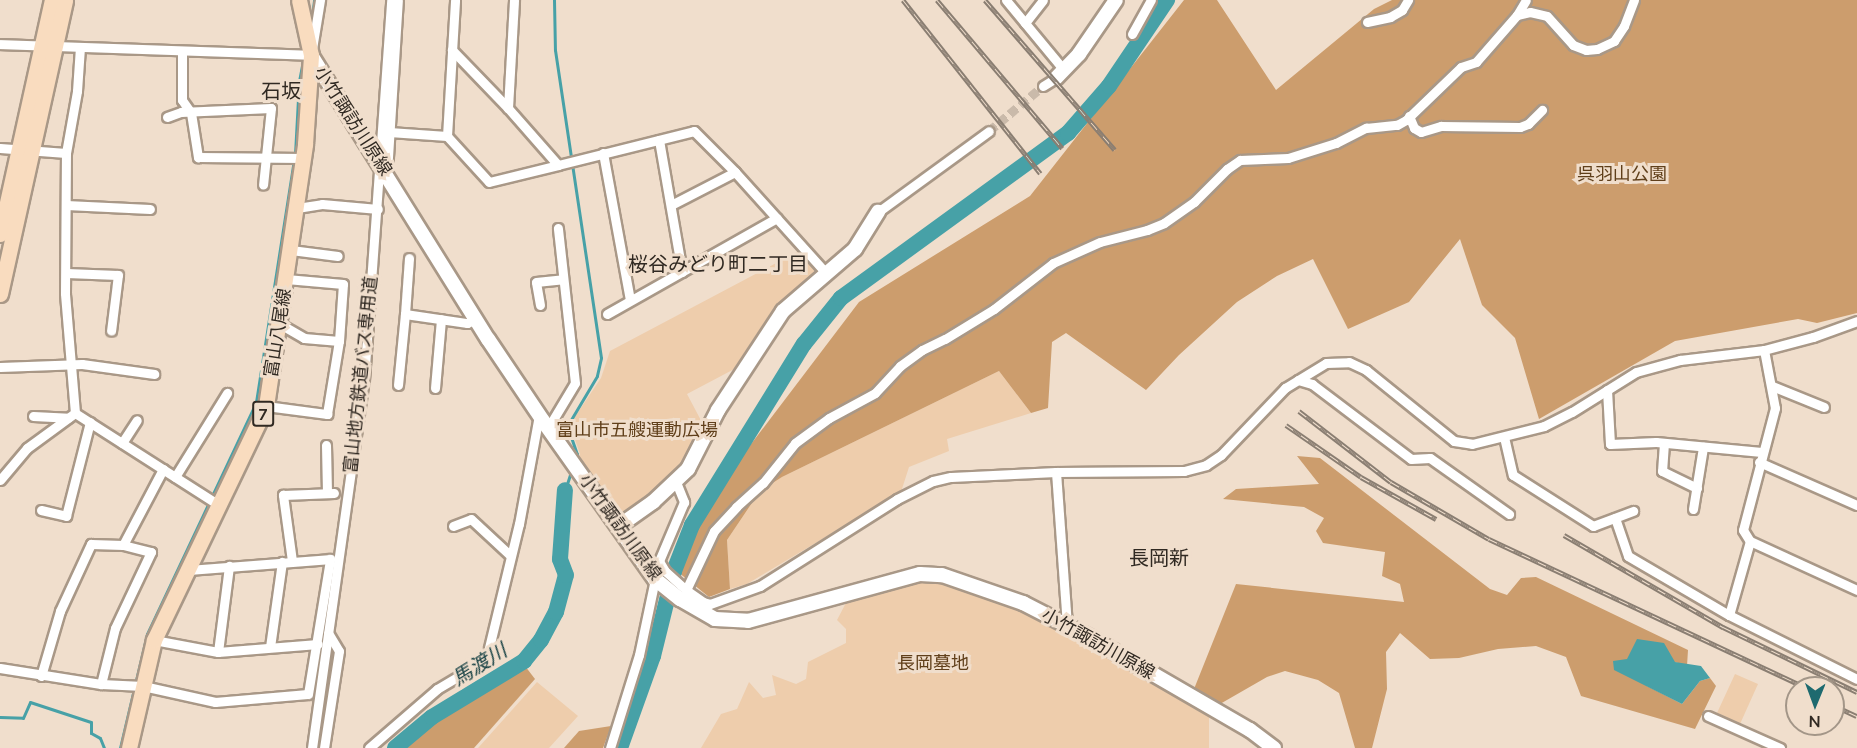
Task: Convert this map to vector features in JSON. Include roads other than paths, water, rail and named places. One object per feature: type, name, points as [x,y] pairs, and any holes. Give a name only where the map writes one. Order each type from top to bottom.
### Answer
[{"type":"main road","points":[[0,294],[26,148],[48,46],[52,0]]},
{"type":"main road","points":[[48,46],[65,0]]},
{"type":"main road","name":"富山八尾線","points":[[129,748],[154,640],[266,406],[303,158],[311,55],[299,0]]},
{"type":"main road","points":[[1060,74],[1079,54],[1116,0]]},
{"type":"main road","name":"小竹諏訪川原線","points":[[311,55],[476,319],[539,415],[658,581],[683,595],[715,619],[748,621],[920,574],[942,575],[1023,603],[1250,730],[1275,748]]},
{"type":"main road","points":[[0,234],[26,148]]},
{"type":"main road","points":[[619,526],[653,502],[688,469],[718,410],[783,311],[825,272],[855,249],[878,212]]},
{"type":"street","points":[[0,44],[311,55],[320,0]]},
{"type":"street","name":"富山地方鉄道バス専用道","points":[[312,748],[364,380],[378,209],[384,170],[391,0]]},
{"type":"street","points":[[384,170],[389,132],[398,0]]},
{"type":"street","points":[[447,136],[455,0]]},
{"type":"street","points":[[508,108],[514,0]]},
{"type":"street","points":[[1006,0],[1060,74],[1044,86]]},
{"type":"street","points":[[1025,23],[1043,0]]},
{"type":"street","points":[[1132,34],[1150,0]]},
{"type":"street","points":[[1367,22],[1390,17],[1402,10],[1408,0]]},
{"type":"street","points":[[683,595],[714,531],[763,483],[795,443],[829,418],[874,393],[900,366],[922,350],[945,339],[994,309],[1053,262],[1100,242],[1147,230],[1164,223],[1199,198],[1227,169],[1240,160],[1288,158],[1336,142],[1366,128],[1397,125],[1461,67],[1476,62],[1517,15],[1526,0]]},
{"type":"street","points":[[1517,15],[1530,12],[1547,15],[1573,45],[1586,50],[1597,49],[1614,41],[1624,26],[1634,0]]},
{"type":"street","points":[[71,415],[66,273],[66,153],[77,91],[80,47]]},
{"type":"street","points":[[452,50],[508,108],[558,165]]},
{"type":"street","points":[[182,51],[182,100],[191,113],[198,158],[303,158]]},
{"type":"street","points":[[167,117],[181,112],[271,108],[263,185]]},
{"type":"street","points":[[1409,116],[1414,128],[1421,132],[1441,126],[1520,127],[1528,124],[1542,110]]},
{"type":"street","points":[[389,132],[447,136],[489,182],[694,131],[735,172],[825,272]]},
{"type":"street","points":[[878,212],[990,131]]},
{"type":"street","points":[[659,140],[682,272]]},
{"type":"street","points":[[0,148],[26,148],[66,153]]},
{"type":"street","points":[[603,153],[630,300]]},
{"type":"street","points":[[671,205],[735,172]]},
{"type":"street","points":[[297,208],[322,204],[378,209]]},
{"type":"street","points":[[66,205],[150,209]]},
{"type":"street","points":[[608,314],[777,218]]},
{"type":"street","points":[[548,428],[575,383],[558,228]]},
{"type":"street","points":[[291,250],[338,256]]},
{"type":"street","points":[[398,385],[409,258]]},
{"type":"street","points":[[66,273],[118,275],[111,331]]},
{"type":"street","points":[[266,406],[327,414],[339,341],[343,285],[286,279]]},
{"type":"street","points":[[540,305],[536,282],[563,279]]},
{"type":"street","points":[[405,314],[467,323],[476,319]]},
{"type":"street","points":[[435,388],[441,319]]},
{"type":"street","points":[[676,482],[684,501],[659,561],[683,595],[710,604],[760,586],[897,499],[933,481],[951,477],[1056,472],[1184,471],[1206,465],[1221,455],[1285,388],[1326,363],[1349,362],[1366,370],[1454,441],[1472,444],[1544,426],[1636,372],[1656,366],[1764,350],[1813,337],[1857,321]]},
{"type":"street","points":[[280,324],[304,338],[339,341]]},
{"type":"street","points":[[1764,350],[1774,408],[1743,530],[1750,541],[1857,590]]},
{"type":"street","points":[[0,367],[81,364],[154,374]]},
{"type":"street","points":[[1298,380],[1312,384],[1411,459],[1430,458],[1509,514]]},
{"type":"street","points":[[1772,386],[1824,407]]},
{"type":"street","points":[[1606,390],[1610,444],[1664,443],[1761,457],[1857,505]]},
{"type":"street","points":[[175,477],[226,393]]},
{"type":"street","points":[[0,480],[27,448],[71,415]]},
{"type":"street","points":[[33,416],[71,415],[90,422],[219,506]]},
{"type":"street","points":[[369,748],[437,689],[486,660],[511,556],[539,415]]},
{"type":"street","points":[[122,443],[137,420]]},
{"type":"street","points":[[41,510],[66,516],[90,422]]},
{"type":"street","points":[[1504,437],[1513,475],[1593,526],[1633,511]]},
{"type":"street","points":[[1664,443],[1662,471],[1697,488]]},
{"type":"street","points":[[292,561],[283,495],[331,493],[326,445]]},
{"type":"street","points":[[1694,509],[1703,447]]},
{"type":"street","points":[[123,545],[163,469]]},
{"type":"street","points":[[1056,472],[1067,626]]},
{"type":"street","points":[[1614,518],[1628,556],[1729,615],[1857,679]]},
{"type":"street","points":[[453,526],[471,519],[511,556]]},
{"type":"street","points":[[1729,615],[1750,541]]},
{"type":"street","points":[[41,676],[60,611],[91,544],[123,545],[152,552],[115,628],[101,684]]},
{"type":"street","points":[[0,668],[101,684],[143,686],[215,702],[308,694],[318,644],[330,559],[186,570]]},
{"type":"street","points":[[270,647],[282,562]]},
{"type":"street","points":[[218,652],[229,566]]},
{"type":"street","points":[[610,748],[639,655],[658,581]]},
{"type":"street","points":[[324,748],[339,651],[328,633]]},
{"type":"street","points":[[154,640],[218,652],[318,644]]},
{"type":"street","points":[[1708,716],[1780,748]]},
{"type":"water","points":[[1637,639],[1664,643],[1675,662],[1701,666],[1710,678],[1700,681],[1682,704],[1614,670],[1613,661],[1627,659]]},
{"type":"waterway","points":[[311,25],[314,0]]},
{"type":"waterway","points":[[554,0],[555,50],[601,358],[597,376],[569,423],[577,454],[575,459]]},
{"type":"waterway","points":[[620,748],[653,656],[674,571],[692,525],[804,344],[841,298],[1068,133],[1109,86],[1167,0]]},
{"type":"waterway","points":[[120,748],[147,634],[256,402],[295,154],[299,81],[303,61]]},
{"type":"waterway","points":[[565,490],[571,471]]},
{"type":"waterway","name":"馬渡川","points":[[395,748],[432,717],[524,661],[541,640],[556,612],[566,575],[560,559],[565,490]]},
{"type":"waterway","points":[[0,717],[23,718],[30,702],[91,722],[91,733],[100,738],[104,748]]},
{"type":"tunnel","points":[[989,131],[1043,86]]},
{"type":"railway","points":[[903,0],[1040,173]]},
{"type":"railway","points":[[937,0],[1062,148]]},
{"type":"railway","points":[[985,0],[1115,150]]},
{"type":"railway","points":[[1299,411],[1391,482],[1489,539],[1785,678]]},
{"type":"railway","points":[[1286,425],[1361,477],[1436,519]]},
{"type":"railway","points":[[1564,535],[1723,627],[1857,692]]},
{"type":"railway","points":[[1845,710],[1857,716]]},
{"type":"district","name":"石坂","points":[[281,90]]},
{"type":"district","name":"桜谷みどり町二丁目","points":[[718,263]]},
{"type":"district","name":"長岡新","points":[[1159,557]]},
{"type":"park label","name":"呉羽山公園","points":[[1622,174]]},
{"type":"park label","name":"富山市五艘運動広場","points":[[637,430]]},
{"type":"park label","name":"長岡墓地","points":[[933,663]]}]
